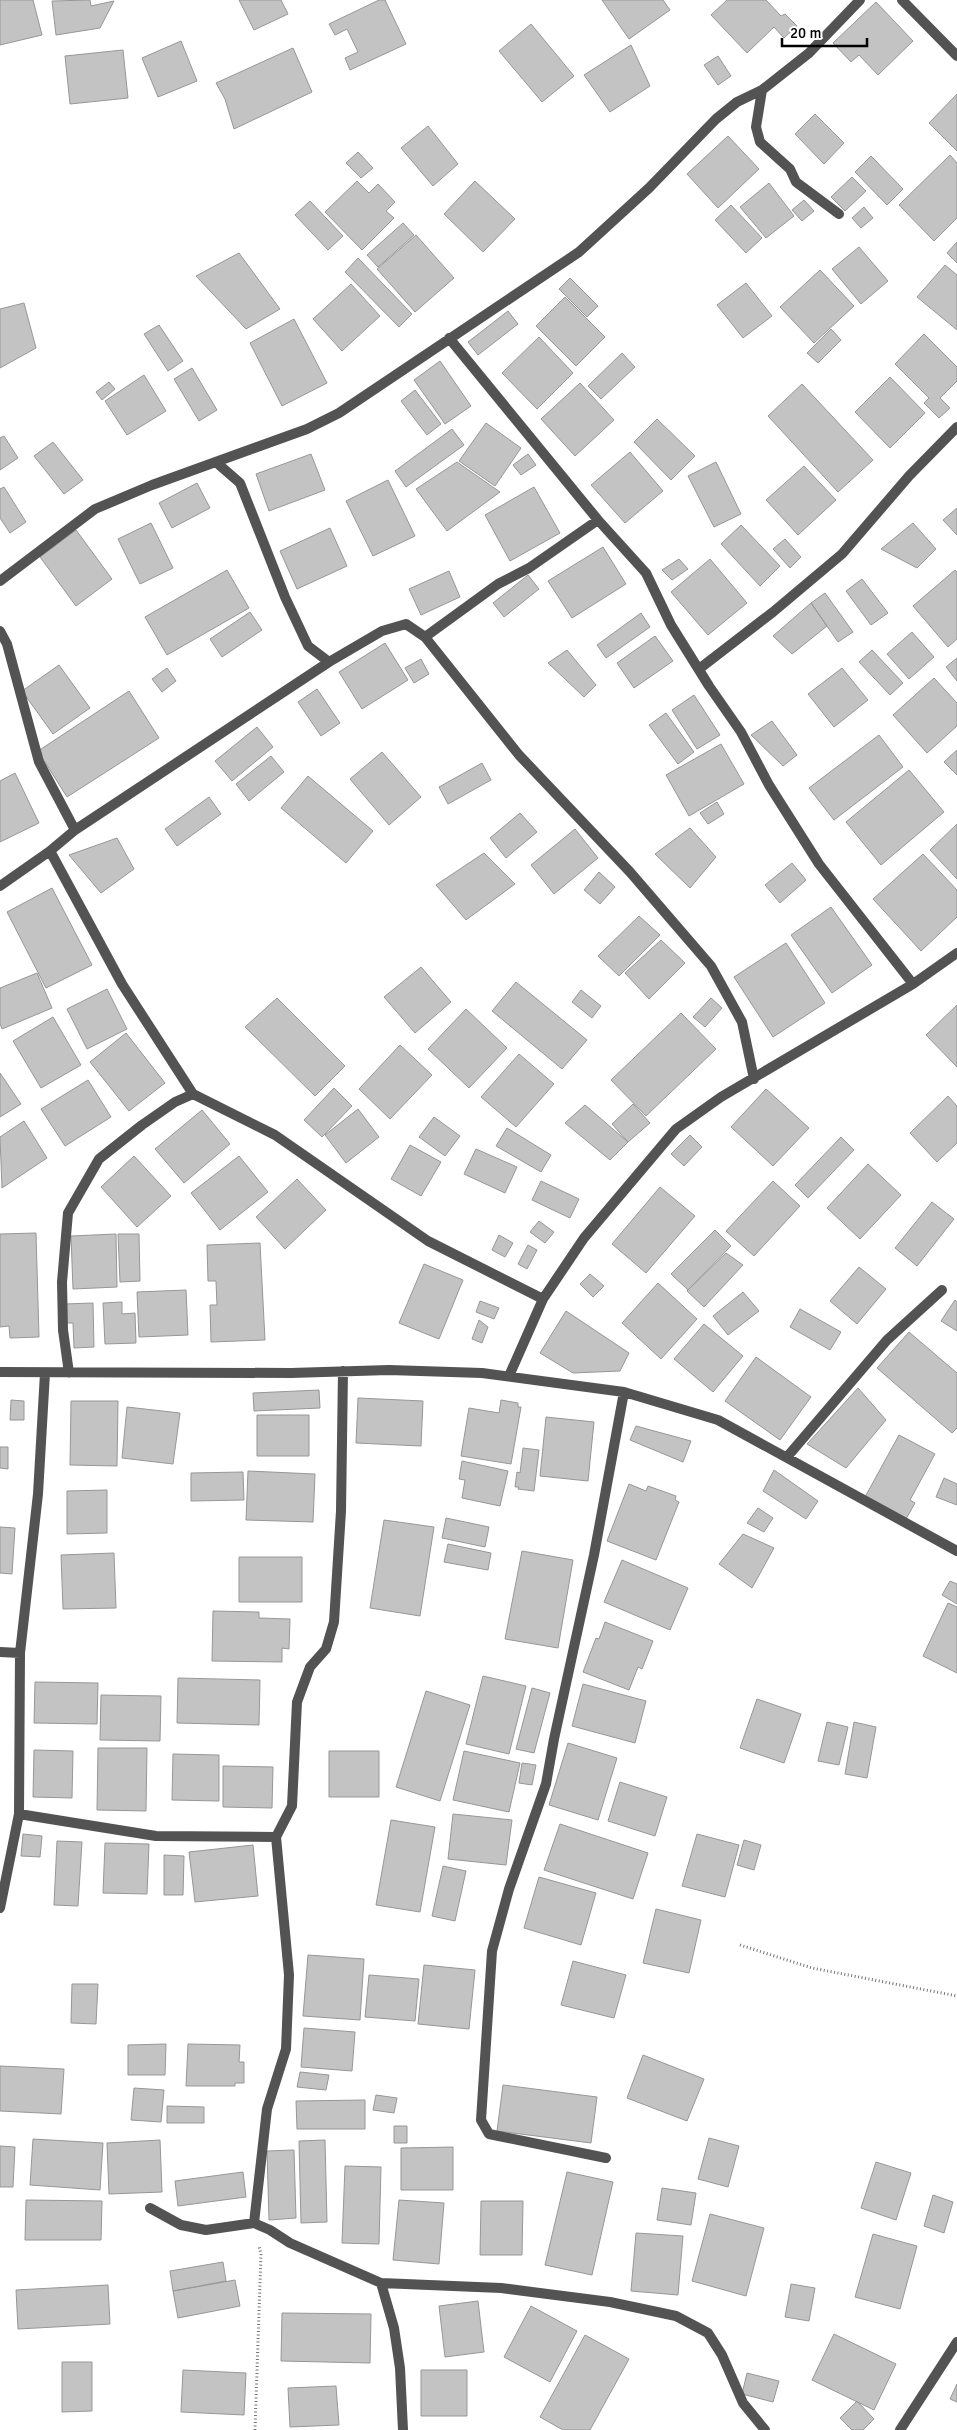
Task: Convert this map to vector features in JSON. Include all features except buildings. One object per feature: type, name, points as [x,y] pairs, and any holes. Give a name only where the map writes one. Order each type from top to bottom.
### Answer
[{"type":"street","points":[[0,582],[95,509],[152,485],[307,429],[339,413],[579,252],[649,188],[716,119],[737,102],[762,90],[809,53],[860,0]]},
{"type":"street","points":[[902,0],[957,56]]},
{"type":"street","points":[[762,90],[756,127],[760,142],[790,168],[796,182],[840,214]]},
{"type":"street","points":[[449,338],[598,520],[646,573],[671,625],[741,732],[768,785],[819,864],[913,984]]},
{"type":"street","points":[[699,669],[773,612],[842,554],[909,476],[957,427]]},
{"type":"street","points":[[217,463],[240,483],[285,596],[308,646],[330,662]]},
{"type":"street","points":[[425,637],[498,584],[529,568],[598,520]]},
{"type":"street","points":[[0,886],[50,852],[75,830],[330,662],[382,631],[406,624],[425,637],[519,755],[630,872],[711,966],[742,1022],[754,1079]]},
{"type":"street","points":[[0,631],[7,644],[39,762],[75,830]]},
{"type":"street","points":[[50,852],[122,984],[193,1094],[275,1135],[428,1241],[543,1299]]},
{"type":"street","points":[[508,1376],[543,1299],[584,1238],[676,1129],[721,1097],[913,984],[957,953]]},
{"type":"street","points":[[68,1373],[62,1330],[62,1282],[68,1213],[99,1159],[175,1102],[193,1094]]},
{"type":"street","points":[[787,1457],[887,1340],[942,1290]]},
{"type":"street","points":[[254,2223],[266,2109],[286,2048],[289,1974],[276,1837],[292,1806],[297,1702],[310,1667],[326,1649],[334,1622],[341,1511],[343,1371]]},
{"type":"street","points":[[0,1372],[343,1371],[473,1373],[624,1392],[718,1420],[919,1532],[957,1551]]},
{"type":"street","points":[[0,1908],[19,1814],[20,1653],[38,1494],[45,1373]]},
{"type":"street","points":[[606,2158],[488,2134],[481,2120],[492,1951],[509,1890],[546,1784],[594,1555],[624,1392]]},
{"type":"street","points":[[0,1652],[20,1653]]},
{"type":"street","points":[[19,1814],[156,1836],[276,1837]]},
{"type":"street","points":[[150,2208],[181,2225],[206,2230],[254,2223],[320,2257],[381,2282],[501,2288],[610,2302],[676,2316],[708,2333],[722,2355],[743,2403],[765,2430]]},
{"type":"street","points":[[381,2282],[394,2328],[400,2368],[403,2430]]},
{"type":"street","points":[[900,2430],[957,2342]]},
{"type":"path","points":[[740,1945],[812,1968],[957,1996]]},
{"type":"path","points":[[254,2223],[261,2254],[255,2430]]}]
